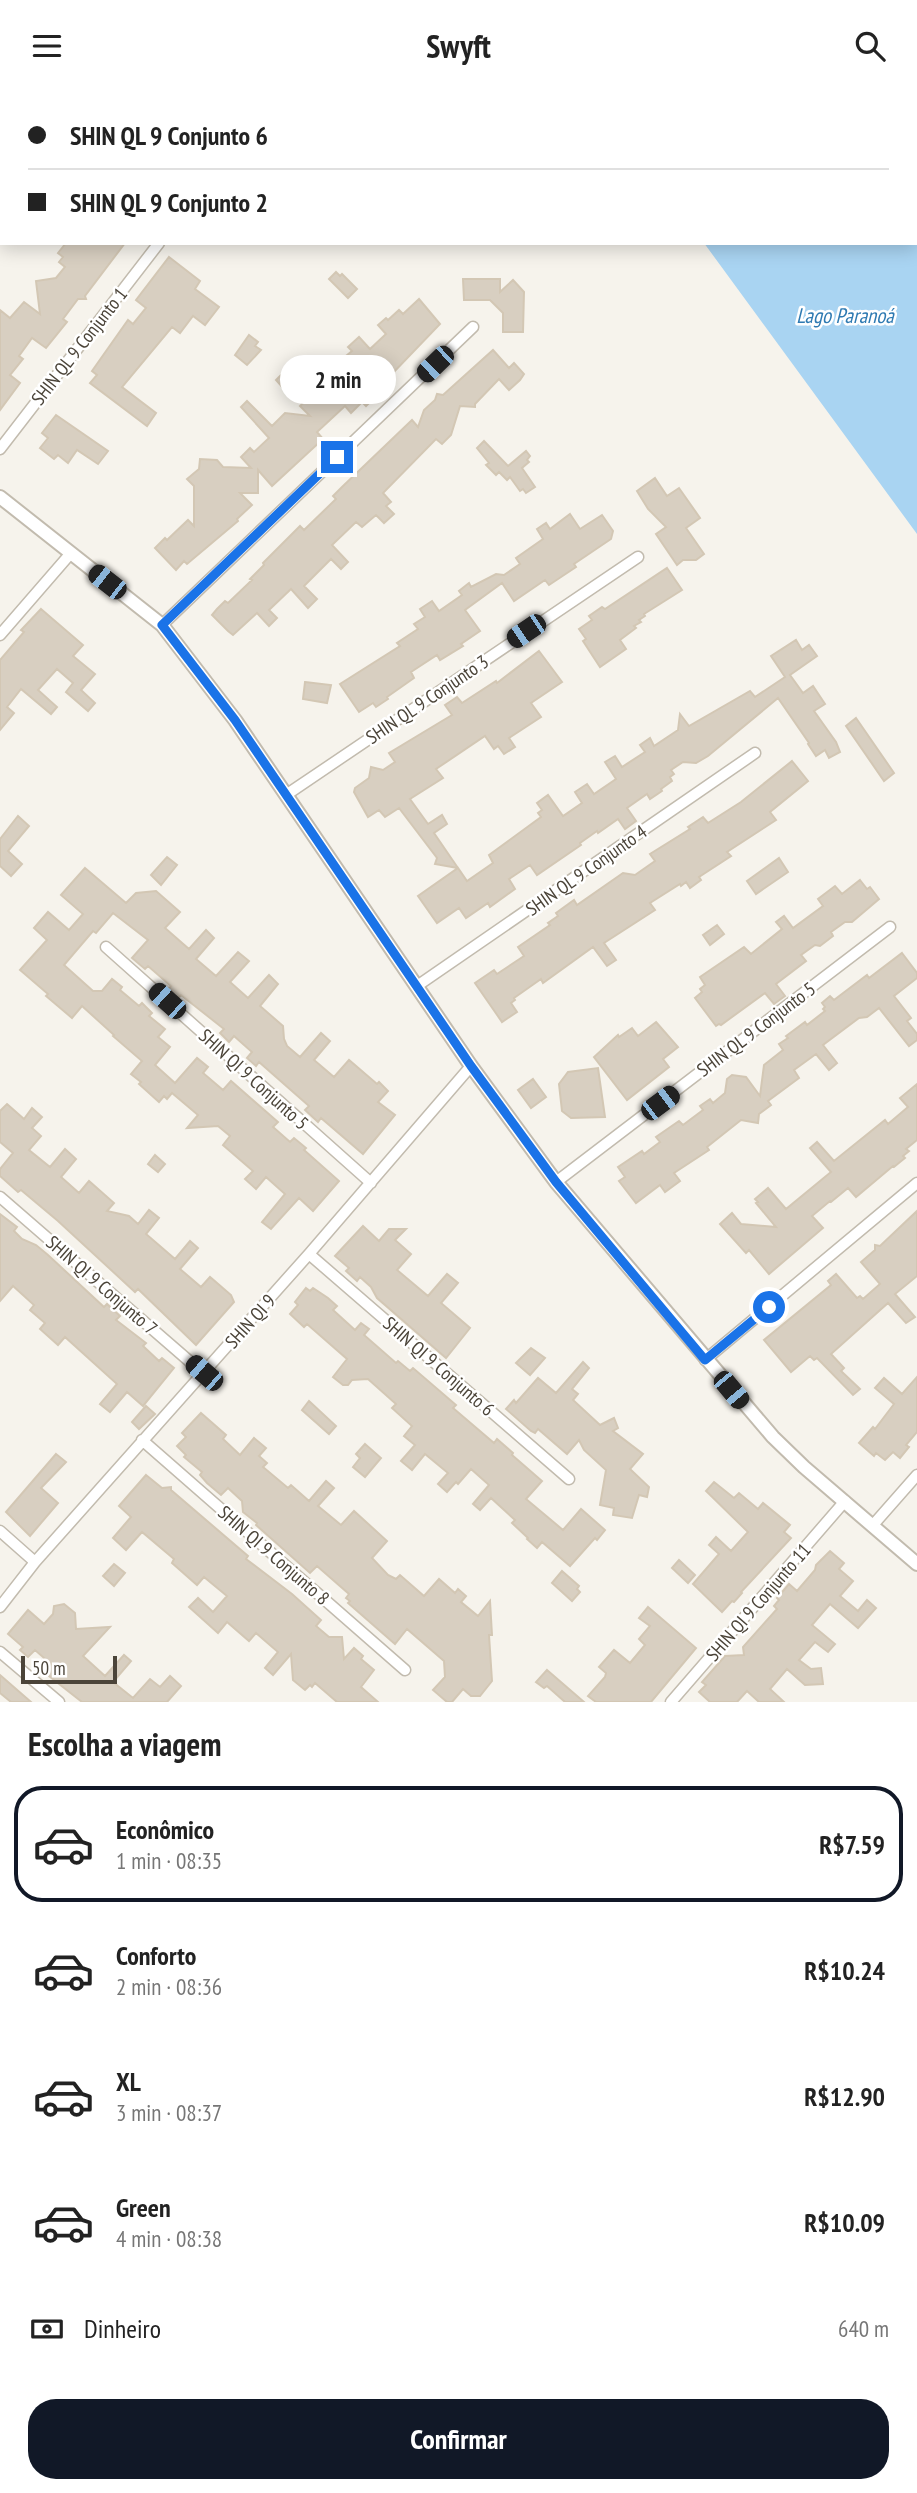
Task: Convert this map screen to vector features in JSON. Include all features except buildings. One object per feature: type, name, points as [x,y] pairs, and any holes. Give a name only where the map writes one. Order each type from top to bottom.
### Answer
[{"type":"street","name":"SHIN QL 9 Conjunto 1","points":[[0,449],[157,245]]},
{"type":"street","points":[[162,625],[474,327]]},
{"type":"street","points":[[0,497],[162,625],[235,720],[471,1066],[556,1182],[705,1360],[774,1437],[917,1564]]},
{"type":"street","points":[[0,635],[71,553]]},
{"type":"street","name":"SHIN QL 9 Conjunto 3","points":[[286,795],[638,557]]},
{"type":"street","name":"SHIN QL 9 Conjunto 4","points":[[417,986],[755,753]]},
{"type":"street","name":"SHIN QL 9 Conjunto 5","points":[[556,1182],[890,927]]},
{"type":"street","name":"SHIN QI 9 Conjunto 5","points":[[106,947],[371,1183]]},
{"type":"street","name":"SHIN QI 9","points":[[0,1607],[35,1562],[309,1254],[471,1066]]},
{"type":"street","points":[[705,1360],[917,1183]]},
{"type":"street","name":"SHIN QI 9 Conjunto 7","points":[[0,1197],[204,1373]]},
{"type":"street","name":"SHIN QI 9 Conjunto 6","points":[[309,1254],[569,1479]]},
{"type":"street","name":"SHIN QI 9 Conjunto 8","points":[[142,1440],[405,1670]]},
{"type":"street","points":[[873,1525],[917,1475]]},
{"type":"street","name":"SHIN QI 9 Conjunto 11","points":[[671,1702],[845,1501]]},
{"type":"street","points":[[0,1531],[35,1562]]},
{"type":"street","points":[[0,1651],[59,1702]]},
{"type":"water","name":"Lago Paranoá","points":[[705,245],[917,245],[917,534]]},
{"type":"route","points":[[337,457],[162,625],[235,720],[471,1066],[556,1182],[705,1360],[769,1307]]}]
